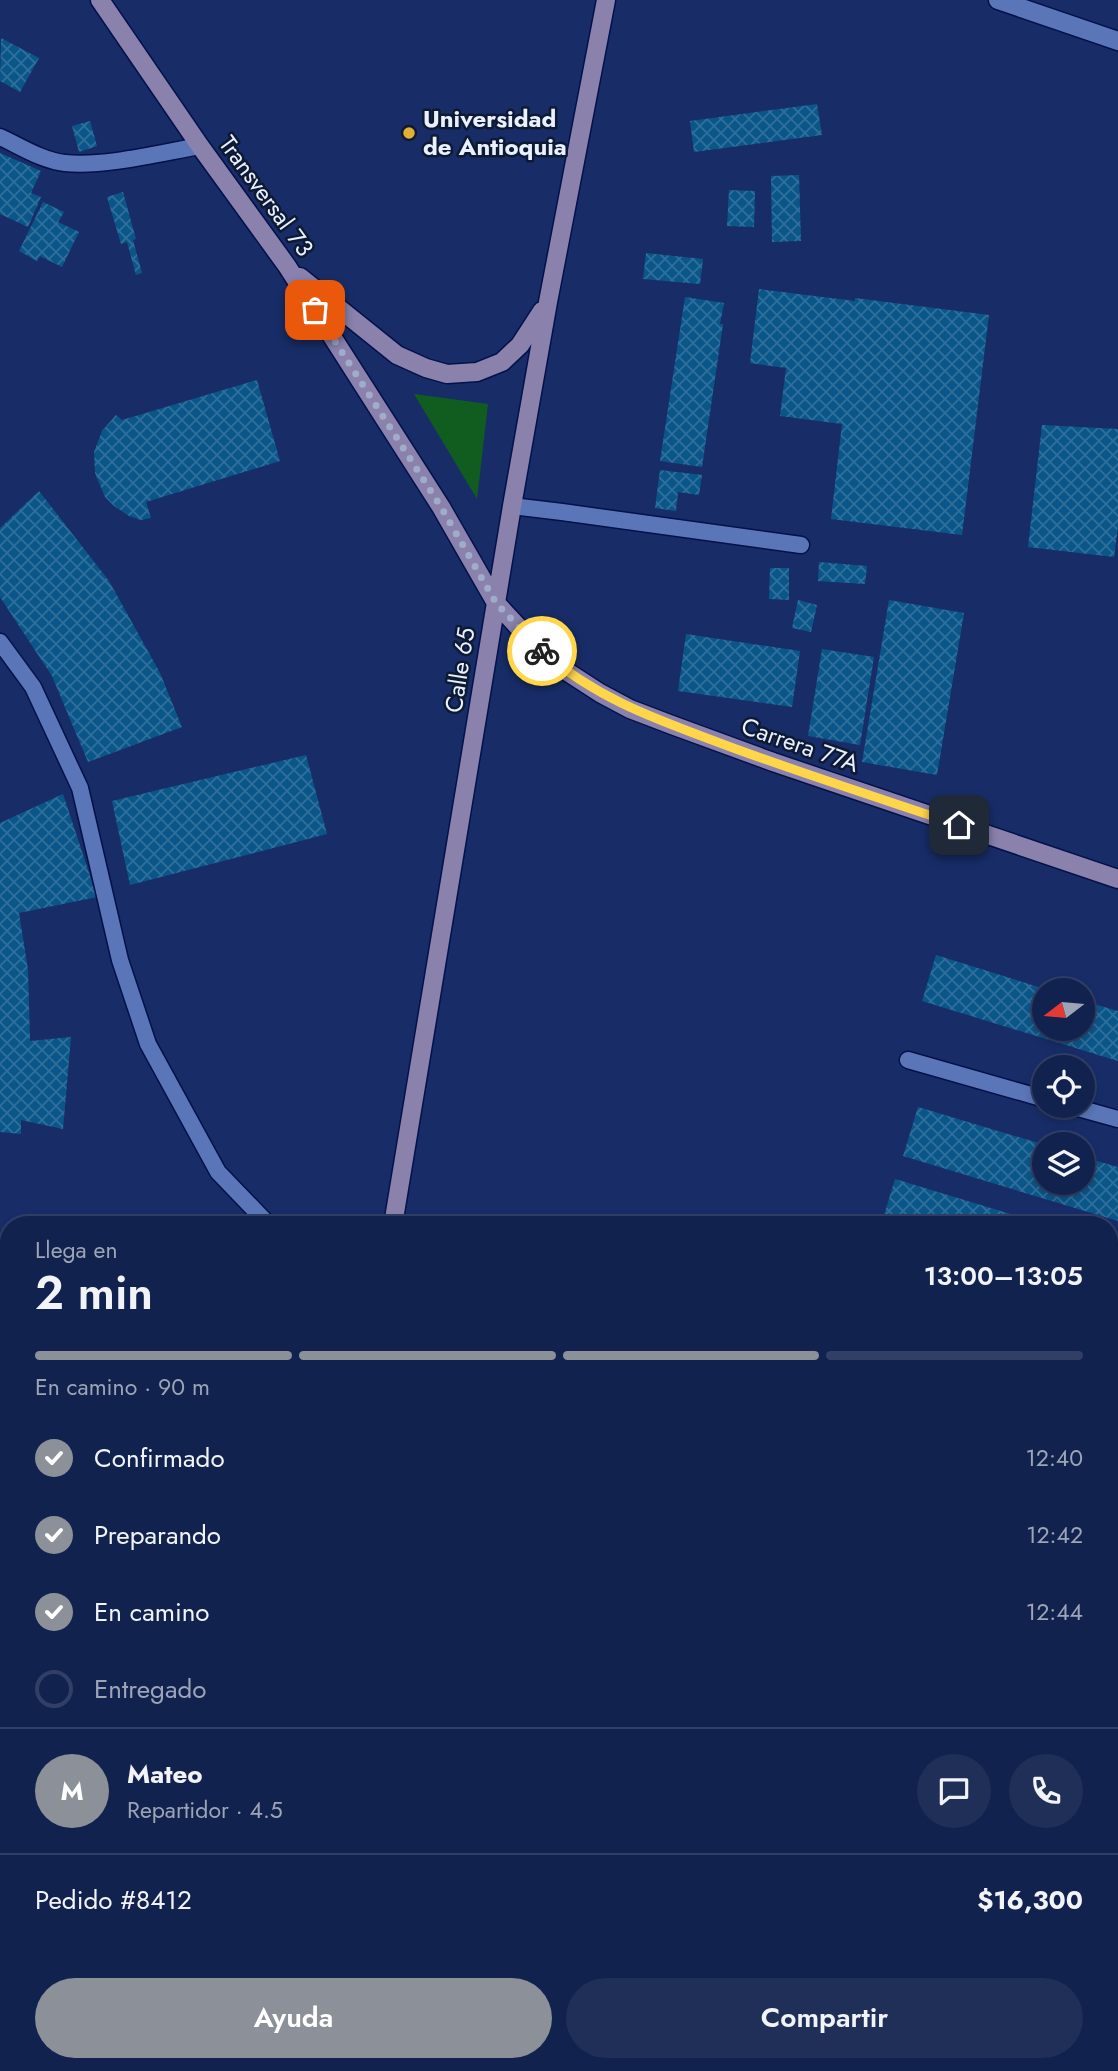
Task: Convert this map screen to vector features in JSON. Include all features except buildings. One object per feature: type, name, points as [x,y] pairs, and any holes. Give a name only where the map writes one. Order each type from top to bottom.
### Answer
[{"type":"main road","name":"Transversal 73","points":[[100,0],[287,267],[441,507],[496,603]]},
{"type":"main road","name":"Calle 65","points":[[394,1216],[512,506],[606,0]]},
{"type":"main road","points":[[287,267],[397,355],[426,368],[447,373],[477,372],[502,362],[520,345],[548,302]]},
{"type":"main road","name":"Carrera 77A","points":[[496,603],[535,645],[563,669],[630,709],[774,762],[1118,879]]},
{"type":"street","points":[[999,0],[1118,41]]},
{"type":"lane","points":[[0,136],[34,153],[63,163],[96,163],[200,145]]},
{"type":"lane","points":[[512,506],[801,545]]},
{"type":"lane","points":[[0,642],[33,687],[80,788],[120,960],[148,1044],[218,1172],[259,1216]]},
{"type":"lane","points":[[908,1060],[1032,1095]]},
{"type":"lane","points":[[1095,1113],[1118,1119]]},
{"type":"green space","points":[[414,394],[488,404],[477,499]]},
{"type":"way so far","points":[[315,310],[441,507],[496,603],[542,651]]},
{"type":"place","name":"Universidad de Antioquia","points":[[409,133]]},
{"type":"route","points":[[542,651],[563,669],[630,709],[774,762],[959,825]]}]
